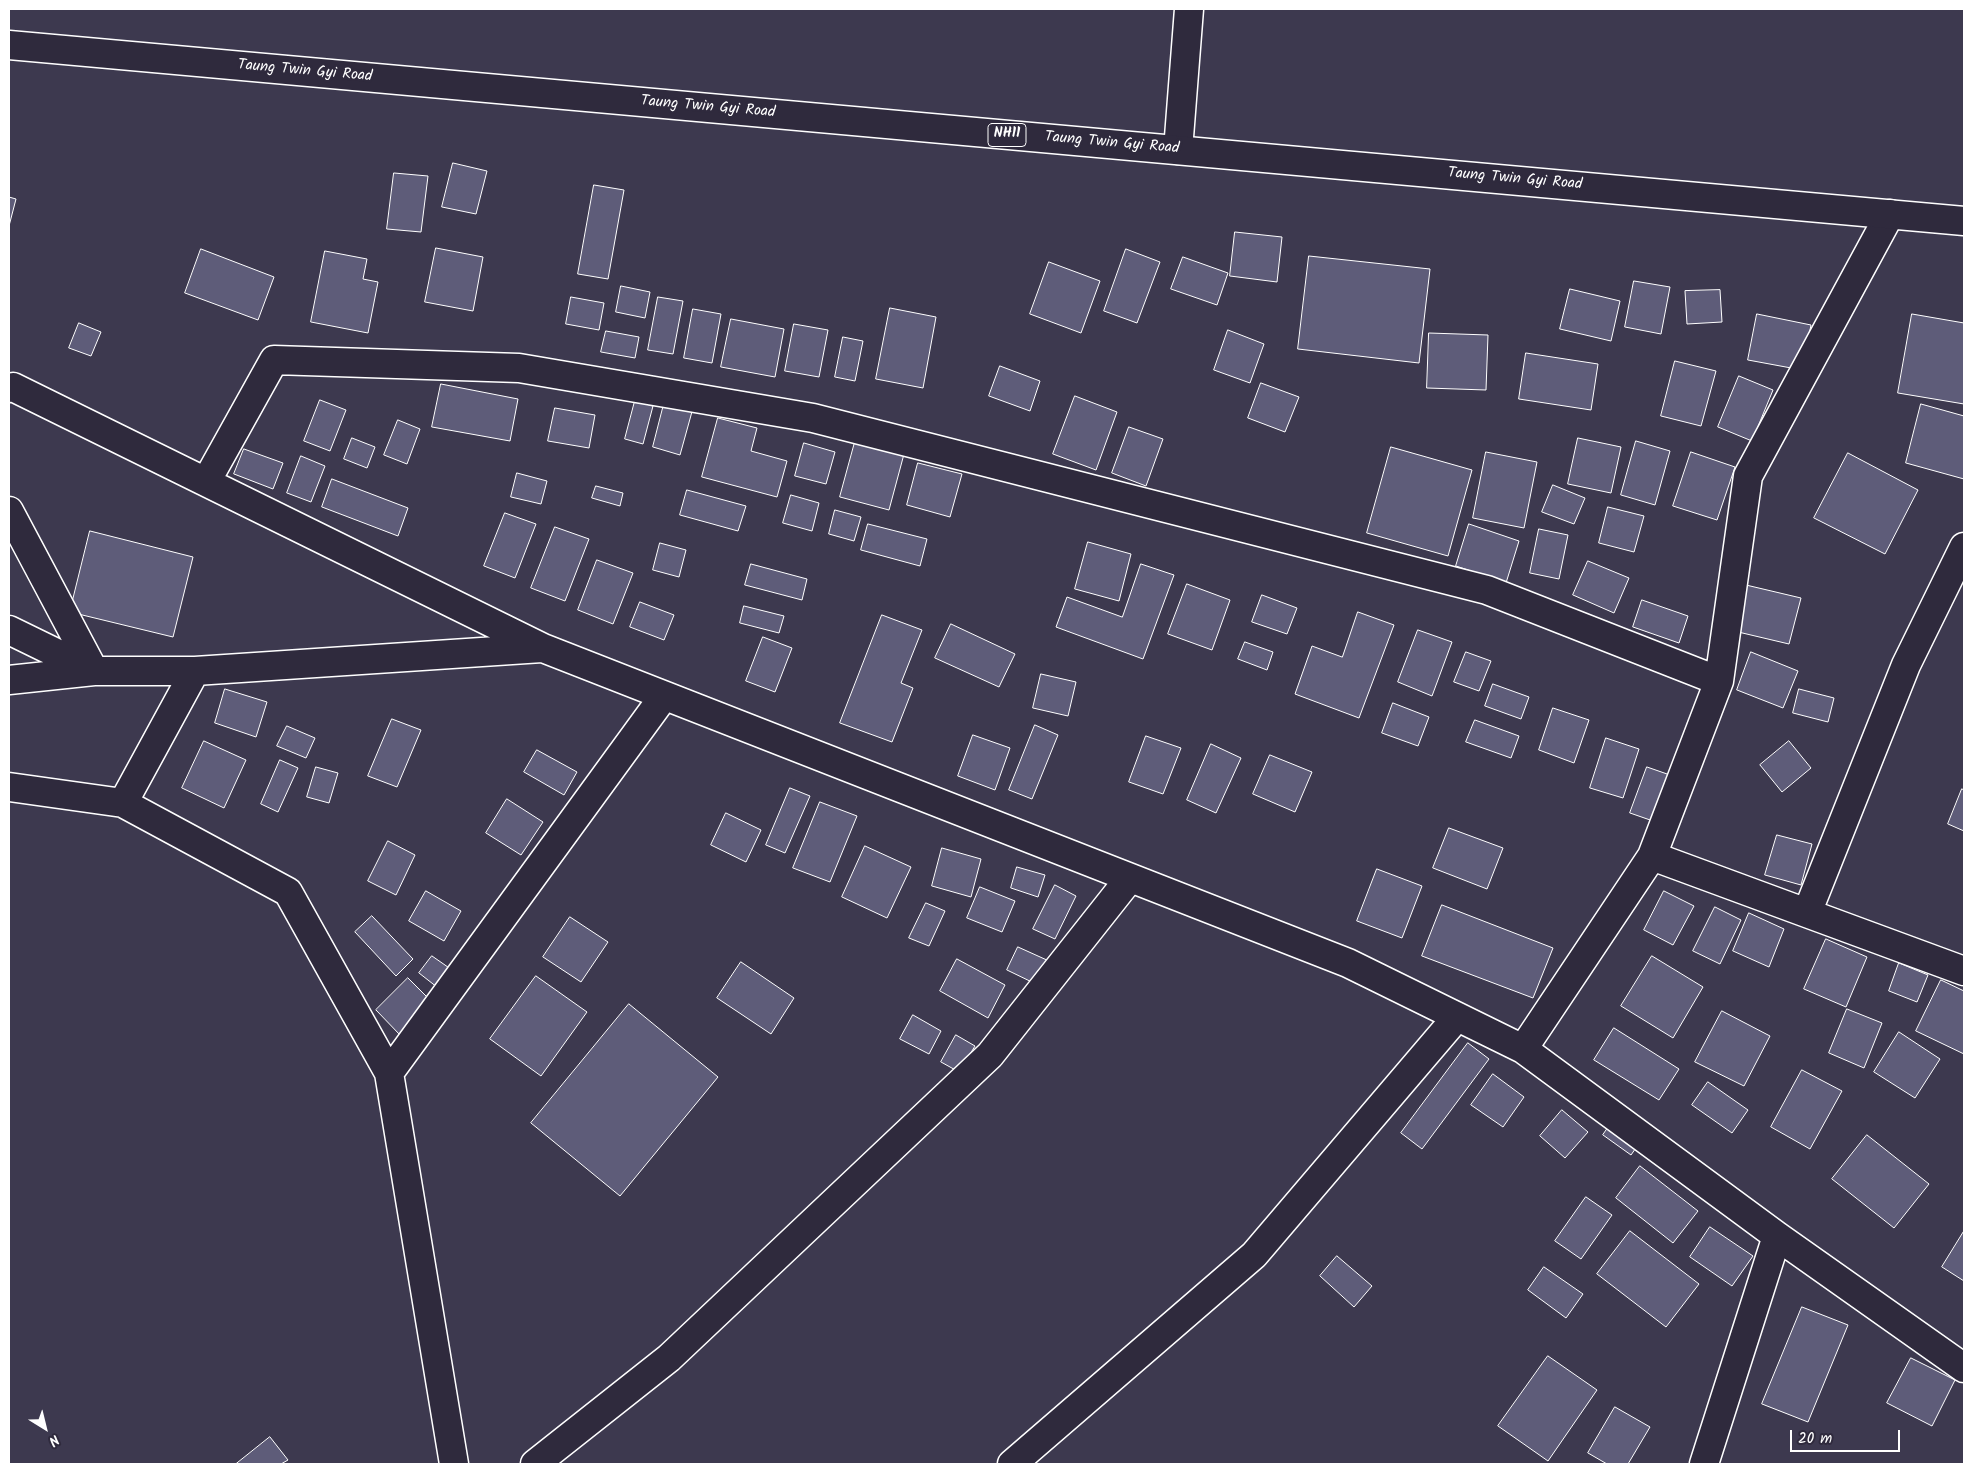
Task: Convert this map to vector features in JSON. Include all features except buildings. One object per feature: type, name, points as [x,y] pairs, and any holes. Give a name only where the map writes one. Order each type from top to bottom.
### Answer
[{"type":"main road","points":[[1178,150],[1189,9]]},
{"type":"main road","name":"Taung Twin Gyi Road","points":[[9,45],[1964,221]]},
{"type":"main road","points":[[1524,1049],[1652,856],[1719,681],[1748,476],[1890,214]]},
{"type":"main road","points":[[206,482],[274,360],[519,368],[813,418],[1487,590],[1719,681]]},
{"type":"main road","points":[[9,388],[13,387],[543,648],[1348,963],[1524,1049],[1777,1236],[1964,1368]]},
{"type":"main road","points":[[9,511],[94,671]]},
{"type":"main road","points":[[1807,913],[1906,666],[1964,547]]},
{"type":"main road","points":[[9,630],[94,671]]},
{"type":"main road","points":[[9,680],[94,671],[195,671],[543,648]]},
{"type":"main road","points":[[123,803],[195,671]]},
{"type":"main road","points":[[389,1073],[664,696]]},
{"type":"main road","points":[[9,787],[123,803],[288,892],[389,1073],[454,1464]]},
{"type":"main road","points":[[1652,856],[1964,971]]},
{"type":"main road","points":[[535,1464],[669,1358],[990,1055],[1130,878]]},
{"type":"main road","points":[[1012,1464],[1254,1255],[1457,1017]]},
{"type":"main road","points":[[1704,1464],[1777,1236]]}]
